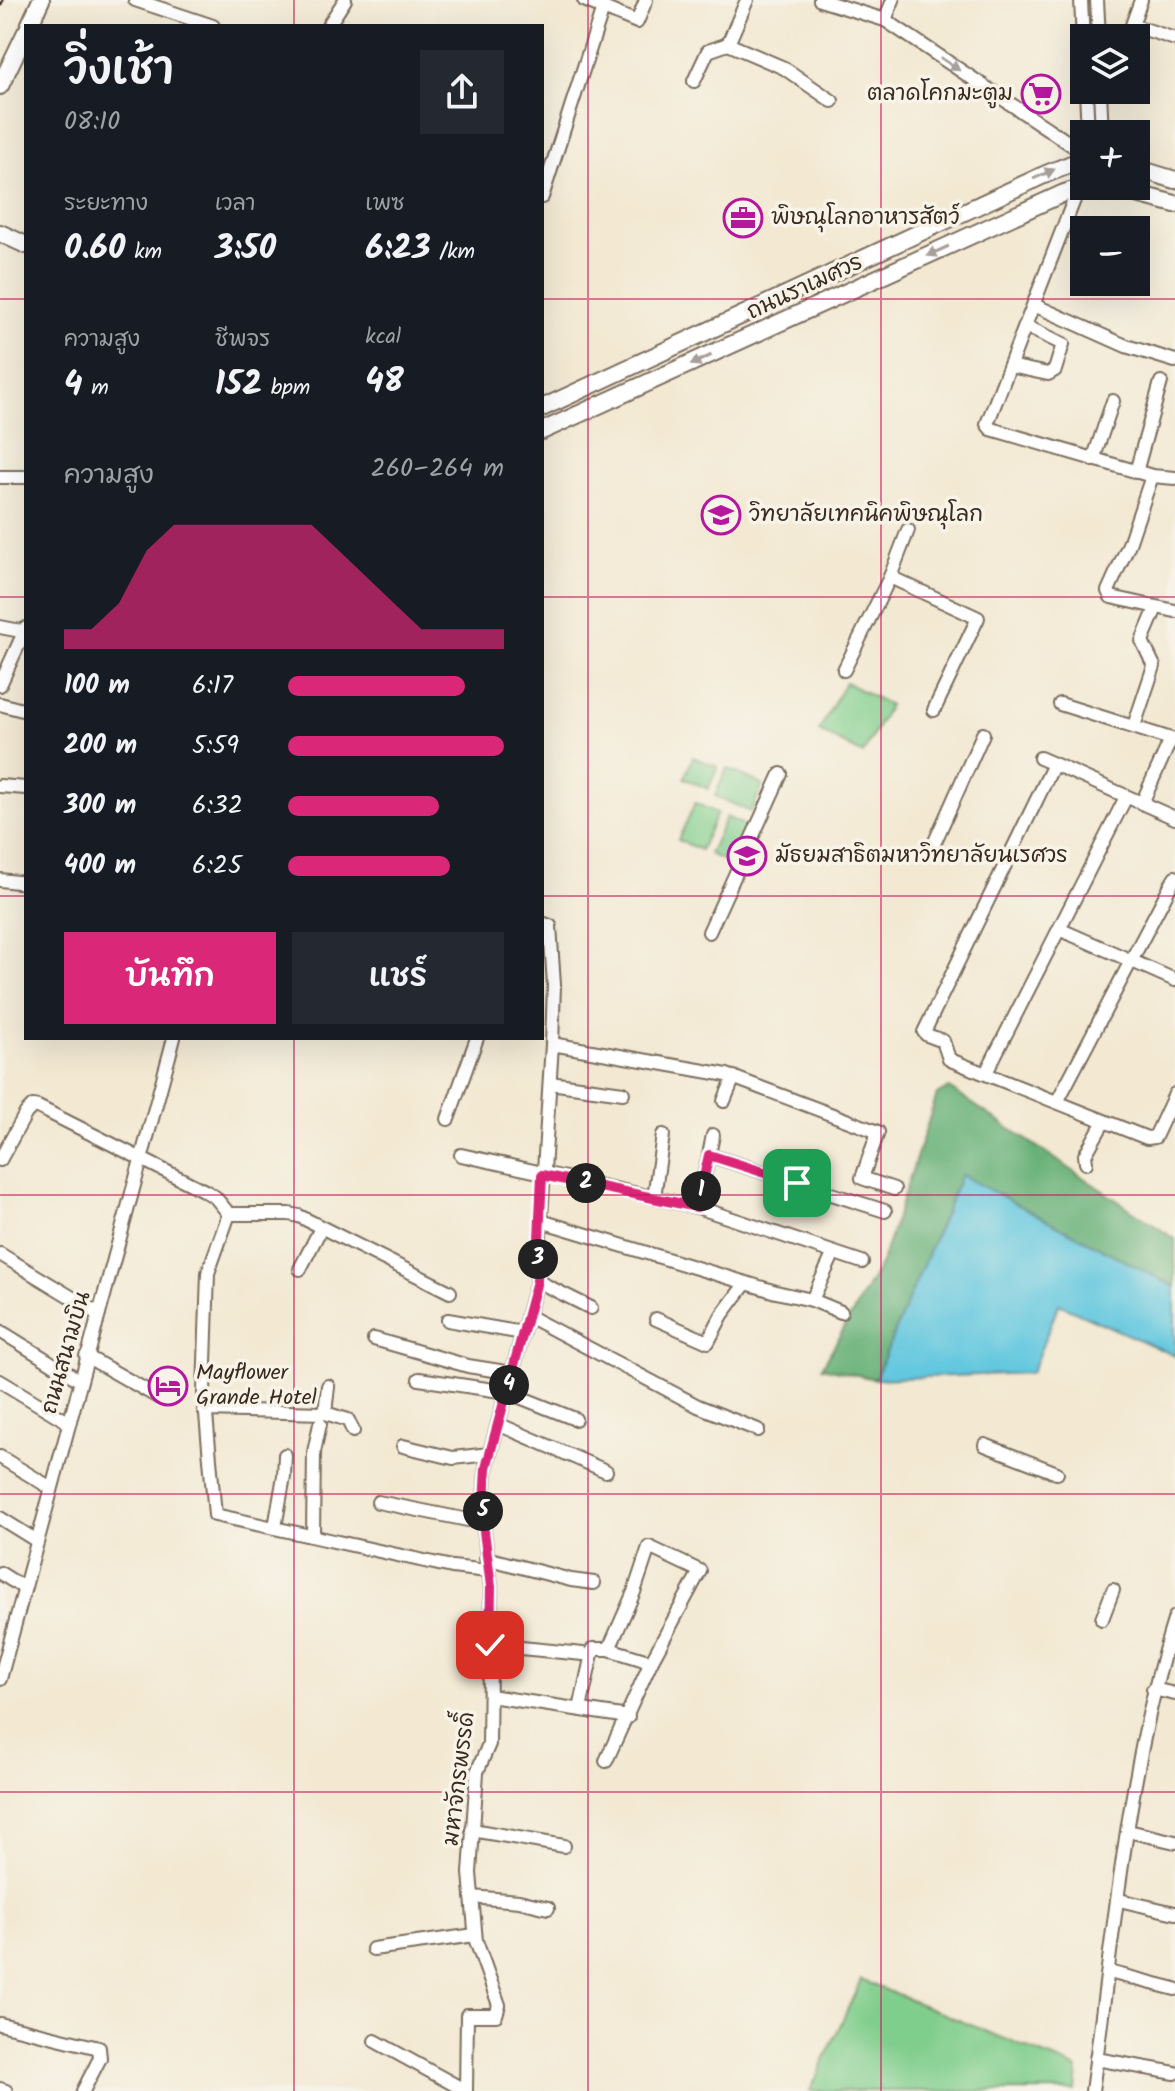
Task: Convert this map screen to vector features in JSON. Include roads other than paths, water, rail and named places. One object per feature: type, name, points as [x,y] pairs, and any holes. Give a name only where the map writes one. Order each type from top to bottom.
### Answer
[{"type":"main road","points":[[30,24],[41,0]]},
{"type":"main road","points":[[0,86],[24,36]]},
{"type":"main road","name":"ถนนราเมศวร","points":[[544,407],[1070,163]]},
{"type":"main road","points":[[1150,172],[1175,180]]},
{"type":"main road","name":"ถนนราเมศวร","points":[[544,430],[1070,191]]},
{"type":"main road","points":[[996,197],[1007,219]]},
{"type":"main road","points":[[1150,197],[1175,204]]},
{"type":"main road","points":[[0,233],[24,244]]},
{"type":"main road","points":[[645,359],[656,381]]},
{"type":"street","points":[[135,0],[207,24]]},
{"type":"street","points":[[329,24],[345,0]]},
{"type":"street","points":[[584,0],[637,22],[646,0]]},
{"type":"street","points":[[728,44],[747,0]]},
{"type":"street","points":[[820,0],[841,3],[885,20],[1070,146]]},
{"type":"street","points":[[885,20],[893,0]]},
{"type":"street","points":[[1081,0],[1082,24]]},
{"type":"street","points":[[1097,0],[1098,24]]},
{"type":"street","points":[[1141,0],[1132,25],[1175,39]]},
{"type":"street","points":[[544,186],[548,164],[603,8]]},
{"type":"street","points":[[694,81],[708,51],[728,44],[784,68],[832,101]]},
{"type":"street","points":[[1076,200],[987,424],[991,429],[1093,460],[1152,476],[1175,478]]},
{"type":"street","points":[[1034,305],[1126,346],[1175,361]]},
{"type":"street","points":[[1010,366],[1048,374],[1055,370],[1063,344],[1025,326]]},
{"type":"street","points":[[1136,472],[1161,382]]},
{"type":"street","points":[[1093,460],[1113,401]]},
{"type":"street","points":[[1152,476],[1129,544],[1108,591],[1111,597],[1175,611]]},
{"type":"street","points":[[0,477],[24,477]]},
{"type":"street","points":[[844,670],[890,577],[908,530]]},
{"type":"street","points":[[890,577],[978,618],[934,710]]},
{"type":"street","points":[[1134,726],[1154,666],[1142,641],[1156,608]]},
{"type":"street","points":[[0,627],[24,630]]},
{"type":"street","points":[[0,685],[24,632]]},
{"type":"street","points":[[0,704],[24,710]]},
{"type":"street","points":[[1060,704],[1173,740],[1142,803]]},
{"type":"street","points":[[933,846],[983,734]]},
{"type":"street","points":[[1040,758],[1175,818]]},
{"type":"street","points":[[1054,764],[924,1029],[925,1034],[946,1044],[949,1059],[1103,1123],[1151,1139],[1172,1109],[1175,1094]]},
{"type":"street","points":[[709,932],[781,774]]},
{"type":"street","points":[[0,786],[24,788]]},
{"type":"street","points":[[986,1073],[1126,797]]},
{"type":"street","points":[[1057,1102],[1175,877]]},
{"type":"street","points":[[0,880],[24,883]]},
{"type":"street","name":"มหาจักรพรรดิ์","points":[[466,2091],[467,2015],[496,2015],[499,2005],[475,1935],[470,1873],[477,1772],[489,1744],[491,1587],[483,1523],[486,1468],[537,1281],[554,985],[550,926],[544,924]]},
{"type":"street","points":[[1059,929],[1175,980]]},
{"type":"street","points":[[549,1035],[734,1077],[878,1132],[862,1178],[894,1189]]},
{"type":"street","name":"ถนนสนามบิน","points":[[0,1679],[173,1040]]},
{"type":"street","points":[[448,1119],[476,1040]]},
{"type":"street","points":[[724,1101],[734,1077]]},
{"type":"street","points":[[550,1083],[623,1093]]},
{"type":"street","points":[[0,1160],[33,1106],[47,1110],[205,1191],[215,1197],[229,1214]]},
{"type":"street","points":[[1086,1163],[1085,1155],[1103,1123]]},
{"type":"street","points":[[654,1197],[663,1135]]},
{"type":"street","points":[[697,1207],[713,1135]]},
{"type":"street","points":[[461,1155],[697,1207],[862,1262]]},
{"type":"street","points":[[709,1155],[885,1211]]},
{"type":"street","points":[[229,1214],[299,1216],[450,1292]]},
{"type":"street","points":[[229,1214],[208,1273],[204,1410],[215,1515],[452,1567],[487,1564],[594,1583]]},
{"type":"street","points":[[541,1221],[812,1300],[841,1312]]},
{"type":"street","points":[[300,1269],[321,1228]]},
{"type":"street","points":[[0,1254],[99,1314]]},
{"type":"street","points":[[812,1300],[831,1259]]},
{"type":"street","points":[[537,1281],[591,1308]]},
{"type":"street","points":[[656,1319],[708,1342],[722,1315],[746,1283]]},
{"type":"street","points":[[528,1316],[698,1406],[758,1430]]},
{"type":"street","points":[[448,1320],[523,1333]]},
{"type":"street","points":[[0,1331],[79,1380]]},
{"type":"street","points":[[374,1339],[468,1366],[512,1373]]},
{"type":"street","points":[[86,1356],[158,1397]]},
{"type":"street","points":[[419,1379],[507,1392],[575,1419]]},
{"type":"street","points":[[0,1381],[68,1422]]},
{"type":"street","points":[[313,1535],[314,1452],[328,1386]]},
{"type":"street","points":[[204,1410],[348,1420],[353,1431]]},
{"type":"street","points":[[498,1424],[606,1471]]},
{"type":"street","points":[[985,1445],[1057,1473]]},
{"type":"street","points":[[403,1446],[453,1458],[490,1454]]},
{"type":"street","points":[[275,1527],[285,1455]]},
{"type":"street","points":[[0,1457],[51,1488]]},
{"type":"street","points":[[378,1502],[483,1523]]},
{"type":"street","points":[[0,1518],[37,1541]]},
{"type":"street","points":[[606,1761],[651,1662],[700,1571],[649,1547],[609,1649]]},
{"type":"street","points":[[0,1573],[24,1588]]},
{"type":"street","points":[[1102,1619],[1113,1590]]},
{"type":"street","points":[[1092,2091],[1128,1831],[1153,1689],[1175,1617]]},
{"type":"street","points":[[490,1645],[583,1654]]},
{"type":"street","points":[[580,1709],[593,1649],[609,1649],[651,1662]]},
{"type":"street","points":[[1153,1689],[1175,1694]]},
{"type":"street","points":[[490,1696],[628,1717]]},
{"type":"street","points":[[472,1830],[564,1846]]},
{"type":"street","points":[[1128,1831],[1175,1842]]},
{"type":"street","points":[[472,1897],[519,1901],[548,1908]]},
{"type":"street","points":[[1119,1900],[1175,1913]]},
{"type":"street","points":[[373,1949],[475,1935]]},
{"type":"street","points":[[1109,1972],[1175,1989]]},
{"type":"street","points":[[0,2024],[99,2048],[100,2058],[83,2091]]},
{"type":"street","points":[[375,2041],[466,2091]]},
{"type":"street","points":[[1096,2059],[1175,2073]]},
{"type":"street","points":[[0,2089],[6,2091]]},
{"type":"water","points":[[961,1175],[1175,1287],[1175,1356],[1059,1304],[1031,1373],[875,1379]]},
{"type":"railway","points":[[0,6],[3,0]]},
{"type":"place","name":"ตลาดโคกมะตูม","points":[[1041,94]]},
{"type":"place","name":"พิษณุโลกอาหารสัตว์","points":[[743,218]]},
{"type":"place","name":"วิทยาลัยเทคนิคพิษณุโลก","points":[[721,515]]},
{"type":"place","name":"มัธยมสาธิตมหาวิทยาลัยนเรศวร","points":[[747,856]]},
{"type":"place","name":"Mayflower Grande Hotel","points":[[168,1386]]}]
